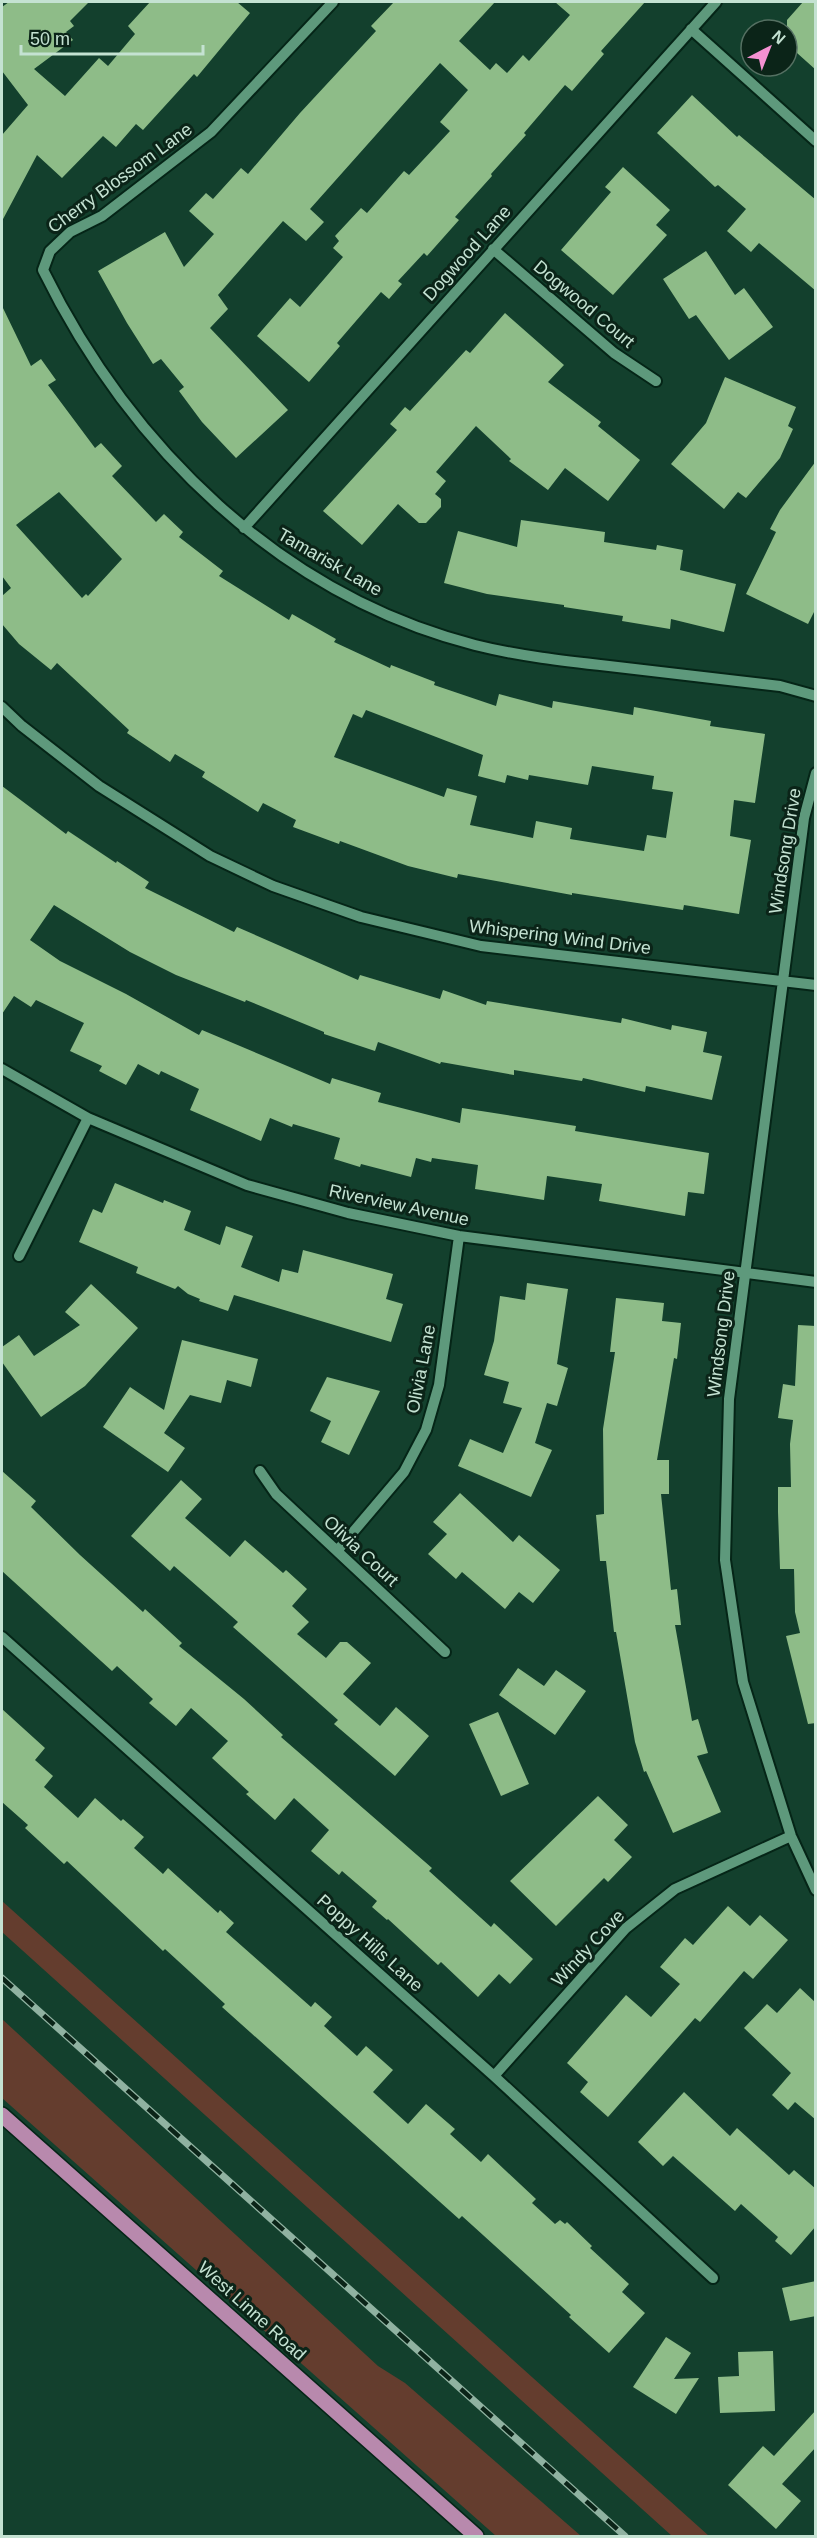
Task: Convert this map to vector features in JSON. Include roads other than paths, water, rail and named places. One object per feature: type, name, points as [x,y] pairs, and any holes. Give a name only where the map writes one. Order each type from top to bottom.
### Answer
[{"type":"main road","name":"West Linne Road","points":[[2,2115],[476,2536]]},
{"type":"street","name":"Cherry Blossom Lane","points":[[50,250],[70,232],[102,216],[211,132],[333,2]]},
{"type":"street","name":"Dogwood Lane","points":[[243,528],[716,2]]},
{"type":"street","points":[[691,29],[816,141]]},
{"type":"street","name":"Dogwood Court","points":[[493,249],[614,353],[656,381]]},
{"type":"street","name":"Tamarisk Lane","points":[[50,250],[43,270],[92,357],[158,446],[188,478],[243,528],[294,564],[360,602],[425,630],[474,645],[529,657],[780,686],[816,696]]},
{"type":"street","name":"Whispering Wind Drive","points":[[2,707],[22,726],[99,786],[210,856],[273,886],[361,917],[481,946],[816,985]]},
{"type":"street","name":"Windsong Drive","points":[[816,773],[804,818],[729,1398],[725,1560],[743,1682],[791,1836],[816,1890]]},
{"type":"street","name":"Riverview Avenue","points":[[2,1069],[88,1118],[247,1185],[348,1213],[459,1236],[816,1282]]},
{"type":"street","points":[[19,1256],[88,1118]]},
{"type":"street","name":"Olivia Lane","points":[[337,1551],[404,1473],[426,1430],[439,1385],[459,1236]]},
{"type":"street","name":"Olivia Court","points":[[260,1471],[276,1494],[445,1652]]},
{"type":"street","name":"Poppy Hills Lane","points":[[2,1637],[494,2076],[713,2278]]},
{"type":"street","name":"Windy Cove","points":[[494,2076],[626,1928],[675,1888],[791,1836]]},
{"type":"railway","points":[[2,1978],[625,2536]]}]
